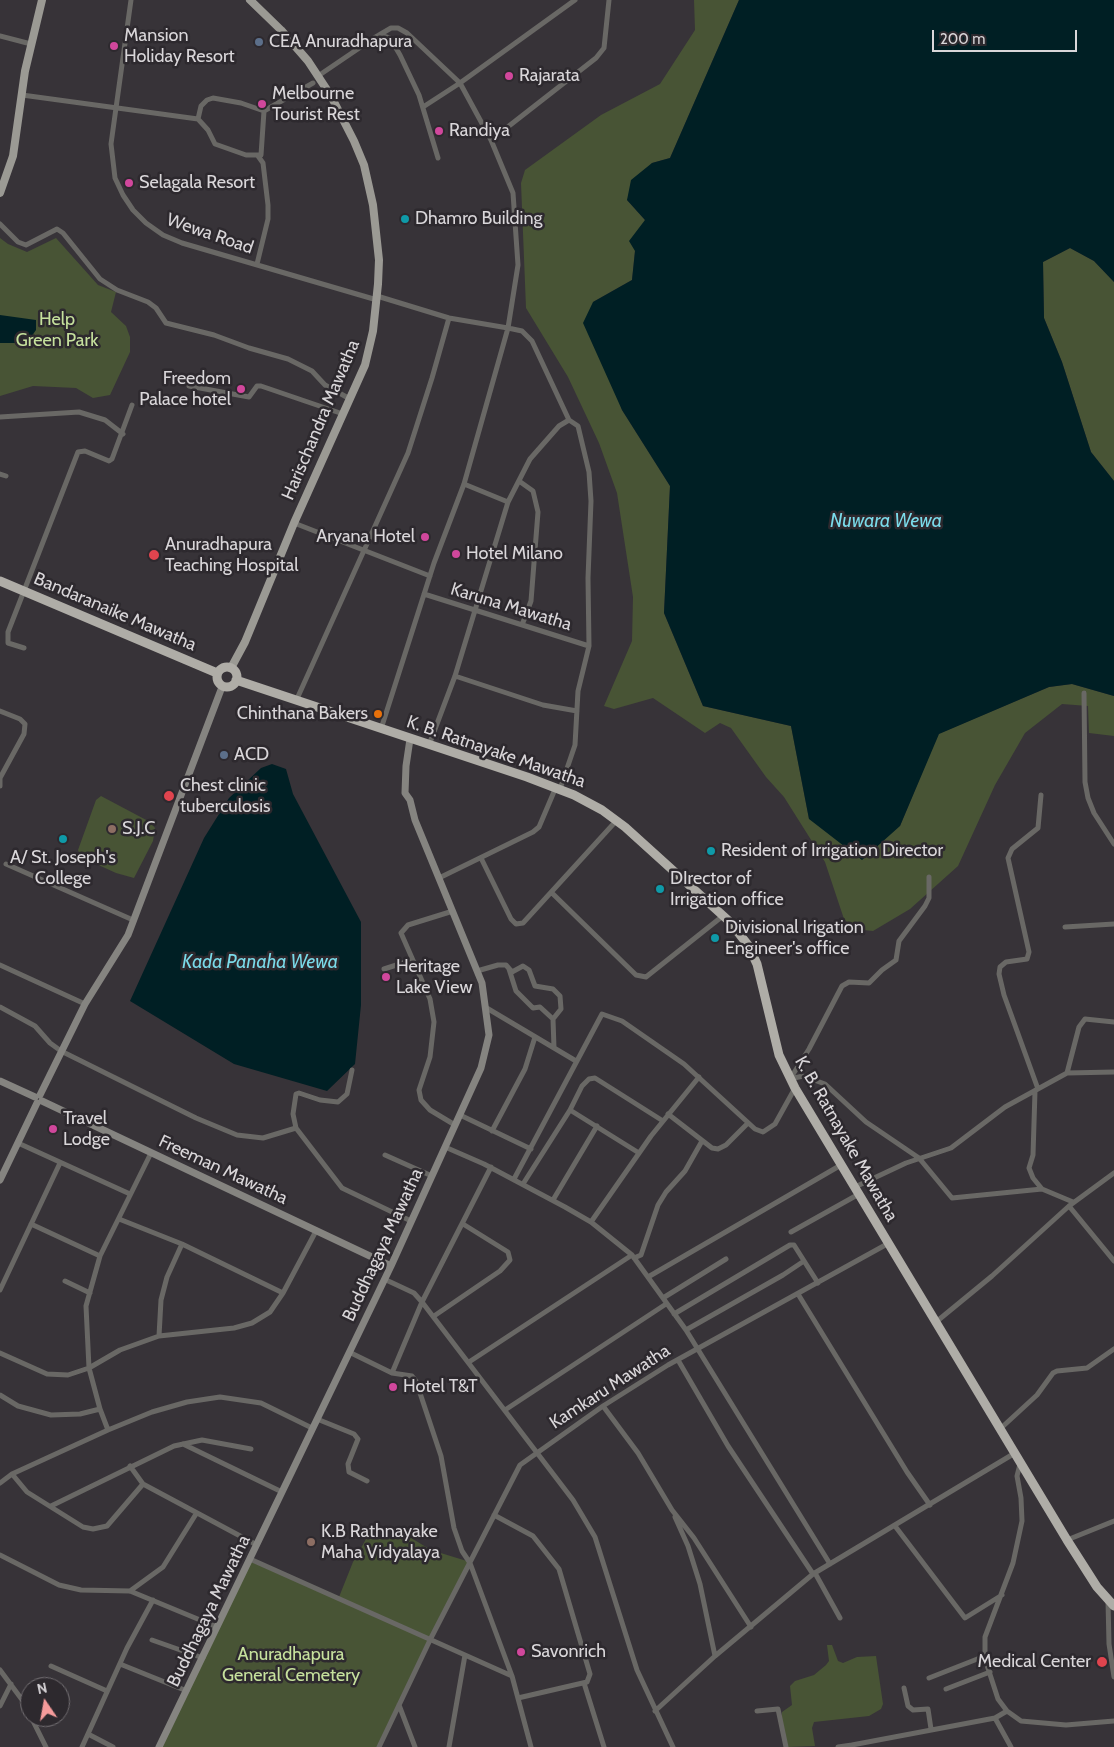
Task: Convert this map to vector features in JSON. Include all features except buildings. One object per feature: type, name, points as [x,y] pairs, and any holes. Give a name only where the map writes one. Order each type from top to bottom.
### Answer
[{"type":"highway","name":"Bandaranaike Mawatha","points":[[0,581],[217,673]]},
{"type":"highway","points":[[226,668],[231,668],[237,674],[236,680],[232,686],[222,687],[218,681],[217,673],[226,668]]},
{"type":"highway","name":"K. B. Ratnayake Mawatha","points":[[236,680],[558,788],[596,806],[617,820],[724,915],[745,940],[754,957],[779,1055],[795,1088],[1067,1540],[1093,1582],[1111,1604]]},
{"type":"main road","points":[[0,193],[13,156],[31,44],[38,25],[42,0]]},
{"type":"main road","name":"Harischandra Mawatha","points":[[231,668],[365,365],[372,342],[377,298],[378,260],[373,204],[366,174],[354,141],[298,49],[250,0]]},
{"type":"main road","points":[[0,1180],[60,1051],[85,1004],[128,935],[222,687]]},
{"type":"main road","name":"Buddhagaya Mawatha","points":[[159,1747],[257,1546],[482,1068],[489,1035],[482,983],[415,820],[410,800],[405,793],[410,739]]},
{"type":"main road","name":"Freeman Mawatha","points":[[0,1081],[390,1266]]},
{"type":"street","name":"Wewa Road","points":[[131,0],[111,144],[115,178],[132,210],[163,235],[182,242],[449,318],[522,331],[532,341],[569,420],[578,426],[590,482],[591,501],[588,578],[589,646],[578,691],[575,745],[558,788],[539,827],[521,839],[439,878]]},
{"type":"street","points":[[423,107],[460,84],[575,0]]},
{"type":"street","points":[[490,140],[596,58],[604,48],[608,0]]},
{"type":"street","points":[[198,119],[201,106],[207,100],[213,98],[241,103],[264,111],[317,80],[379,35],[391,28],[398,28],[407,33],[460,84],[490,140],[513,193],[518,265],[508,328],[464,484],[430,576],[382,729]]},
{"type":"street","points":[[379,35],[390,38],[412,79],[423,107],[438,158]]},
{"type":"street","points":[[0,36],[31,44]]},
{"type":"street","points":[[22,95],[198,119],[208,130],[211,140],[215,144],[246,155],[258,156],[263,163],[268,219],[257,264]]},
{"type":"street","points":[[258,156],[261,155],[263,145],[261,128],[264,111]]},
{"type":"street","points":[[0,224],[18,242],[26,245],[57,229],[63,233],[100,279],[118,290],[148,302],[156,308],[166,323],[214,335],[249,348],[288,359],[312,371],[325,385],[350,399]]},
{"type":"street","points":[[296,701],[408,452],[449,318]]},
{"type":"street","points":[[189,386],[249,397],[258,386],[261,386],[343,414]]},
{"type":"street","points":[[24,648],[12,646],[7,638],[78,452],[84,451],[109,461],[112,459],[123,434],[132,405]]},
{"type":"street","points":[[0,417],[79,412],[105,420],[123,434]]},
{"type":"street","points":[[429,745],[455,676],[508,502],[530,459],[560,426],[569,420]]},
{"type":"street","points":[[518,481],[533,491],[538,512],[531,601],[522,626]]},
{"type":"street","points":[[464,484],[508,502]]},
{"type":"street","points":[[294,523],[363,552],[430,576]]},
{"type":"street","name":"Karuna Mawatha","points":[[424,594],[589,646]]},
{"type":"street","points":[[455,676],[544,705],[577,711]]},
{"type":"street","points":[[1084,693],[1085,782],[1088,798],[1094,813],[1114,844]]},
{"type":"street","points":[[0,711],[20,719],[25,724],[24,734],[0,777],[0,786]]},
{"type":"street","points":[[1041,795],[1038,828],[1012,849],[1008,858],[1029,952],[1027,959],[1006,962],[1000,967],[999,974],[1004,995],[1037,1090],[1034,1155],[1029,1168],[1032,1178],[1042,1189],[1071,1204],[1114,1260]]},
{"type":"street","points":[[481,858],[514,923],[520,924],[527,922],[617,820]]},
{"type":"street","points":[[6,864],[133,920]]},
{"type":"street","points":[[790,1079],[809,1049],[842,986],[849,982],[869,984],[882,970],[896,960],[899,941],[928,898],[929,877]]},
{"type":"street","points":[[552,893],[636,975],[646,977],[724,915]]},
{"type":"street","points":[[453,911],[403,929],[401,933],[430,998],[434,1022],[430,1057],[419,1090],[421,1100],[430,1110],[455,1125]]},
{"type":"street","points":[[1065,927],[1114,924]]},
{"type":"street","points":[[384,969],[412,960]]},
{"type":"street","points":[[477,971],[498,965],[506,965],[512,972],[523,966],[529,970],[535,986],[553,989],[560,996],[561,1009],[553,1019],[554,1048]]},
{"type":"street","points":[[0,966],[85,1004]]},
{"type":"street","points":[[509,969],[516,991],[533,1008],[540,1007],[553,1019]]},
{"type":"street","points":[[0,1007],[35,1026],[60,1051],[196,1118],[237,1135],[263,1138],[296,1128]]},
{"type":"street","points":[[485,1007],[576,1061]]},
{"type":"street","points":[[514,1180],[602,1014],[622,1021],[684,1064],[755,1130],[763,1132],[775,1124],[795,1088]]},
{"type":"street","points":[[1066,1073],[1079,1027],[1085,1019],[1114,1022]]},
{"type":"street","points":[[492,1131],[525,1069],[534,1037]]},
{"type":"street","points":[[352,1070],[347,1094],[338,1102],[320,1100],[299,1093],[296,1094],[293,1114],[296,1128],[342,1188],[411,1221]]},
{"type":"street","points":[[791,1232],[857,1190],[919,1158],[951,1148],[1005,1108],[1066,1073],[1114,1072]]},
{"type":"street","points":[[790,1079],[803,1076],[825,1084],[861,1118],[919,1158],[952,1198],[1042,1189]]},
{"type":"street","points":[[591,1222],[668,1114],[699,1077]]},
{"type":"street","points":[[523,1184],[570,1110],[582,1086],[589,1078],[595,1078],[663,1121]]},
{"type":"street","points":[[570,1110],[639,1153]]},
{"type":"street","points":[[668,1114],[702,1141],[718,1149],[726,1145],[748,1122]]},
{"type":"street","points":[[460,1115],[531,1149]]},
{"type":"street","points":[[553,1200],[597,1126]]},
{"type":"street","points":[[469,1362],[633,1257],[642,1255],[658,1205],[666,1192],[685,1171],[702,1141]]},
{"type":"street","points":[[18,1144],[130,1194]]},
{"type":"street","points":[[445,1147],[491,1167],[591,1222],[633,1257],[686,1330],[830,1564]]},
{"type":"street","points":[[108,1430],[89,1368],[86,1306],[100,1256],[151,1153]]},
{"type":"street","points":[[385,1155],[432,1176]]},
{"type":"street","points":[[0,1290],[60,1163]]},
{"type":"street","points":[[648,1277],[841,1165]]},
{"type":"street","points":[[392,1372],[422,1302],[491,1167]]},
{"type":"street","points":[[936,1322],[992,1276],[1071,1204],[1114,1173]]},
{"type":"street","points":[[119,1219],[182,1244],[284,1293]]},
{"type":"street","points":[[31,1224],[100,1256]]},
{"type":"street","points":[[434,1316],[500,1271],[510,1260],[508,1252],[463,1224]]},
{"type":"street","points":[[0,1353],[47,1374],[68,1376],[89,1368],[120,1350],[159,1336],[234,1328],[252,1323],[270,1312],[284,1293],[316,1231]]},
{"type":"street","name":"Kamkaru Mawatha","points":[[379,1747],[431,1638],[520,1465],[603,1406],[678,1360],[889,1243]]},
{"type":"street","points":[[159,1336],[160,1300],[167,1277],[182,1244]]},
{"type":"street","points":[[674,1314],[790,1245],[794,1245],[818,1283]]},
{"type":"street","points":[[663,1298],[726,1259]]},
{"type":"street","points":[[686,1330],[783,1275],[804,1260]]},
{"type":"street","points":[[384,1279],[414,1293],[434,1316],[573,1500],[595,1537],[637,1670],[673,1747]]},
{"type":"street","points":[[65,1281],[90,1293]]},
{"type":"street","points":[[798,1294],[907,1472],[930,1505]]},
{"type":"street","points":[[505,1410],[666,1304]]},
{"type":"street","points":[[1000,1429],[1037,1394],[1053,1373],[1087,1368],[1114,1350]]},
{"type":"street","points":[[349,1352],[392,1372],[412,1376],[416,1381],[440,1456],[454,1528],[462,1551],[470,1563],[512,1676],[529,1747]]},
{"type":"street","points":[[678,1360],[728,1446],[814,1573],[840,1618]]},
{"type":"street","points":[[0,1395],[18,1406],[51,1415],[80,1414],[100,1409]]},
{"type":"street","points":[[0,1482],[12,1474],[108,1430],[152,1412],[187,1402],[220,1397],[261,1403],[312,1428]]},
{"type":"street","points":[[603,1406],[638,1453],[672,1510],[688,1546],[700,1584],[715,1656]]},
{"type":"street","points":[[317,1419],[354,1434],[358,1439],[348,1464],[349,1472],[367,1481]]},
{"type":"street","points":[[51,1506],[160,1451],[183,1444],[202,1440],[250,1449]]},
{"type":"street","points":[[183,1444],[282,1492]]},
{"type":"street","points":[[655,1711],[715,1656],[814,1573],[1015,1453]]},
{"type":"street","points":[[1021,1462],[1017,1476],[1021,1498],[1022,1521],[1013,1562],[985,1637],[985,1656],[998,1699],[1007,1711],[1022,1721],[1066,1725],[1114,1721]]},
{"type":"street","points":[[130,1466],[144,1484],[257,1546]]},
{"type":"street","points":[[12,1474],[28,1492],[83,1526],[93,1529],[107,1526],[144,1484]]},
{"type":"street","points":[[672,1510],[694,1538],[750,1627]]},
{"type":"street","points":[[130,1591],[163,1567],[196,1514]]},
{"type":"street","points":[[494,1515],[533,1536],[559,1569],[590,1674],[587,1682],[518,1698]]},
{"type":"street","points":[[1067,1540],[1114,1521]]},
{"type":"street","points":[[895,1526],[965,1618],[1002,1595]]},
{"type":"street","points":[[0,1555],[58,1585],[81,1590],[130,1591],[217,1627]]},
{"type":"street","points":[[250,1559],[431,1638],[512,1676]]},
{"type":"street","points":[[82,1747],[120,1664],[153,1600]]},
{"type":"street","points":[[1111,1604],[1109,1644],[1114,1677]]},
{"type":"street","points":[[152,1640],[203,1658]]},
{"type":"street","points":[[449,1747],[465,1655]]},
{"type":"street","points":[[929,1678],[985,1656]]},
{"type":"street","points":[[120,1664],[187,1691]]},
{"type":"street","points":[[51,1666],[107,1691]]},
{"type":"street","points":[[0,1670],[20,1698]]},
{"type":"street","points":[[946,1689],[990,1672]]},
{"type":"street","points":[[584,1683],[604,1747]]},
{"type":"street","points":[[0,1706],[11,1684]]},
{"type":"street","points":[[904,1688],[908,1706],[913,1710],[928,1709],[931,1729]]},
{"type":"street","points":[[399,1705],[415,1747]]},
{"type":"street","points":[[757,1711],[778,1709],[786,1747]]},
{"type":"street","points":[[838,1747],[852,1746],[931,1729],[995,1718],[1007,1711]]},
{"type":"street","points":[[995,1718],[1011,1747]]},
{"type":"street","points":[[36,1727],[46,1747]]},
{"type":"street","points":[[88,1734],[113,1747]]},
{"type":"green space","points":[[694,0],[739,0],[670,158],[652,163],[627,200],[645,220],[635,251],[632,280],[593,302],[622,410],[670,486],[664,613],[703,706],[791,726],[809,819],[900,826],[938,734],[1049,687],[1072,684],[1114,696],[1114,736],[1089,733],[1088,706],[1062,704],[1025,733],[995,785],[958,866],[910,909],[873,931],[854,929],[844,919],[825,862],[784,797],[766,777],[731,728],[720,723],[705,733],[653,698],[614,709],[604,706],[632,641],[633,597],[617,493],[599,443],[568,377],[526,308],[521,183],[525,170],[601,115],[660,84],[695,30]]},
{"type":"green space","name":"Help Green Park","points":[[0,238],[8,244],[27,252],[56,238],[98,285],[116,292],[111,312],[126,326],[130,337],[130,352],[110,395],[93,398],[76,388],[33,386],[0,396]]},
{"type":"green space","points":[[1070,248],[1094,261],[1114,282],[1114,481],[1091,452],[1062,362],[1044,318],[1043,262]]},
{"type":"green space","points":[[101,796],[150,822],[155,828],[153,841],[134,878],[116,873],[81,857],[78,850],[96,800]]},
{"type":"green space","name":"Anuradhapura General Cemetery","points":[[393,1527],[431,1550],[470,1562],[380,1747],[160,1747],[250,1559],[339,1597],[353,1562],[366,1539],[380,1528]]},
{"type":"green space","points":[[827,1645],[832,1645],[838,1661],[843,1663],[857,1657],[876,1656],[883,1704],[881,1709],[869,1716],[814,1722],[812,1728],[815,1746],[787,1747],[781,1721],[782,1712],[792,1705],[790,1686],[795,1681],[814,1675],[826,1665],[829,1661]]},
{"type":"water","name":"Nuwara Wewa","points":[[739,0],[1114,0],[1114,282],[1094,261],[1070,248],[1043,262],[1044,318],[1062,362],[1091,452],[1114,481],[1114,696],[1072,684],[1049,687],[939,734],[900,826],[862,860],[809,819],[791,726],[703,706],[664,613],[670,486],[622,410],[583,323],[593,302],[632,280],[635,251],[629,241],[645,220],[627,200],[631,180],[652,163],[670,158]]},
{"type":"water","points":[[0,315],[36,320],[36,330],[27,343],[0,343]]},
{"type":"water","name":"Kada Panaha Wewa","points":[[272,764],[286,769],[293,794],[361,922],[361,1005],[355,1064],[327,1091],[234,1064],[130,1001],[204,838],[229,798],[261,768]]},
{"type":"place","name":"CEA Anuradhapura","points":[[259,42]]},
{"type":"place","name":"Mansion Holiday Resort","points":[[114,46]]},
{"type":"place","name":"Rajarata","points":[[509,76]]},
{"type":"place","name":"Melbourne Tourist Rest","points":[[262,104]]},
{"type":"place","name":"Randiya","points":[[439,131]]},
{"type":"place","name":"Selagala Resort","points":[[129,183]]},
{"type":"place","name":"Dhamro Building","points":[[405,219]]},
{"type":"place","name":"Freedom Palace hotel","points":[[241,389]]},
{"type":"place","name":"Aryana Hotel","points":[[425,537]]},
{"type":"place","name":"Hotel Milano","points":[[456,554]]},
{"type":"place","name":"Anuradhapura Teaching Hospital","points":[[154,555]]},
{"type":"place","name":"Chinthana Bakers","points":[[378,714]]},
{"type":"place","name":"ACD","points":[[224,755]]},
{"type":"place","name":"Chest clinic tuberculosis","points":[[169,796]]},
{"type":"place","name":"S.J.C","points":[[112,829]]},
{"type":"place","name":"A/ St. Joseph's College","points":[[63,839]]},
{"type":"place","name":"Resident of Irrigation Director","points":[[711,851]]},
{"type":"place","name":"DIrector of Irrigation office","points":[[660,889]]},
{"type":"place","name":"Divisional Irigation Engineer's office","points":[[715,938]]},
{"type":"place","name":"Heritage Lake View","points":[[386,977]]},
{"type":"place","name":"Travel Lodge","points":[[53,1129]]},
{"type":"place","name":"Hotel T&T","points":[[393,1387]]},
{"type":"place","name":"K.B Rathnayake Maha Vidyalaya","points":[[311,1542]]},
{"type":"place","name":"Savonrich","points":[[521,1652]]},
{"type":"place","name":"Medical Center","points":[[1102,1662]]}]
